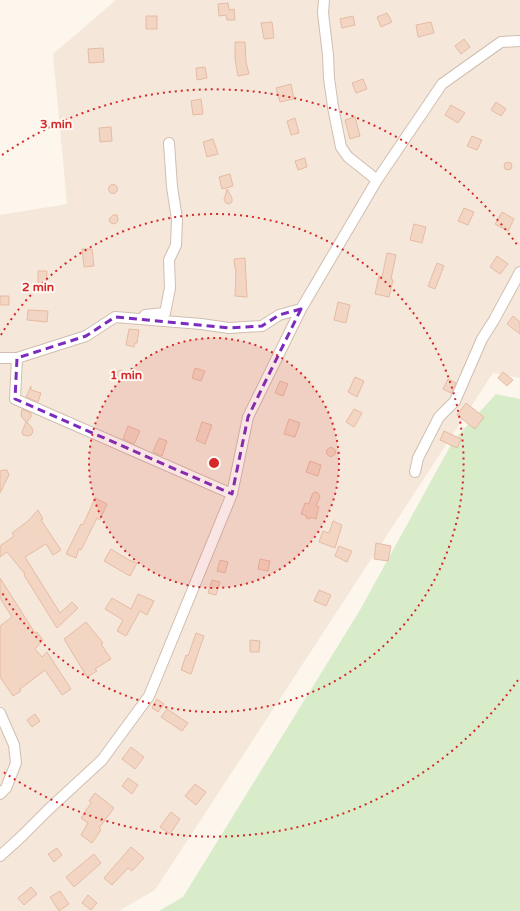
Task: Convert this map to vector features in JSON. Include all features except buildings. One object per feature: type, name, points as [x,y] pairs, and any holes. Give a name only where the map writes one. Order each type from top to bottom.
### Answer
[{"type":"street","points":[[324,0],[323,13],[329,78],[341,147],[348,157],[377,180]]},
{"type":"street","points":[[0,856],[102,760],[149,696],[232,494],[248,416],[301,309],[377,180],[442,84],[501,42],[520,41]]},
{"type":"street","points":[[0,358],[17,358],[86,336],[115,317],[165,313],[170,288],[169,260],[176,245],[177,219],[172,187],[169,143]]},
{"type":"street","points":[[415,472],[418,458],[439,417],[454,401],[482,339],[520,272]]},
{"type":"street","points":[[115,317],[202,324],[229,328],[262,326],[279,315],[301,309]]},
{"type":"street","points":[[17,358],[15,399],[232,494]]},
{"type":"street","points":[[0,713],[14,745],[16,764],[6,788],[0,794]]},
{"type":"highlighted area","points":[[301,309],[248,417],[232,494],[15,399],[17,358],[86,336],[115,317],[229,328],[262,326],[279,315]]},
{"type":"shaded area","points":[[116,0],[520,0],[520,378],[493,373],[155,890],[119,911],[0,911],[0,215],[67,204],[53,54]]},
{"type":"green space","points":[[496,394],[520,399],[520,911],[159,911],[183,897],[360,610],[453,441]]}]
